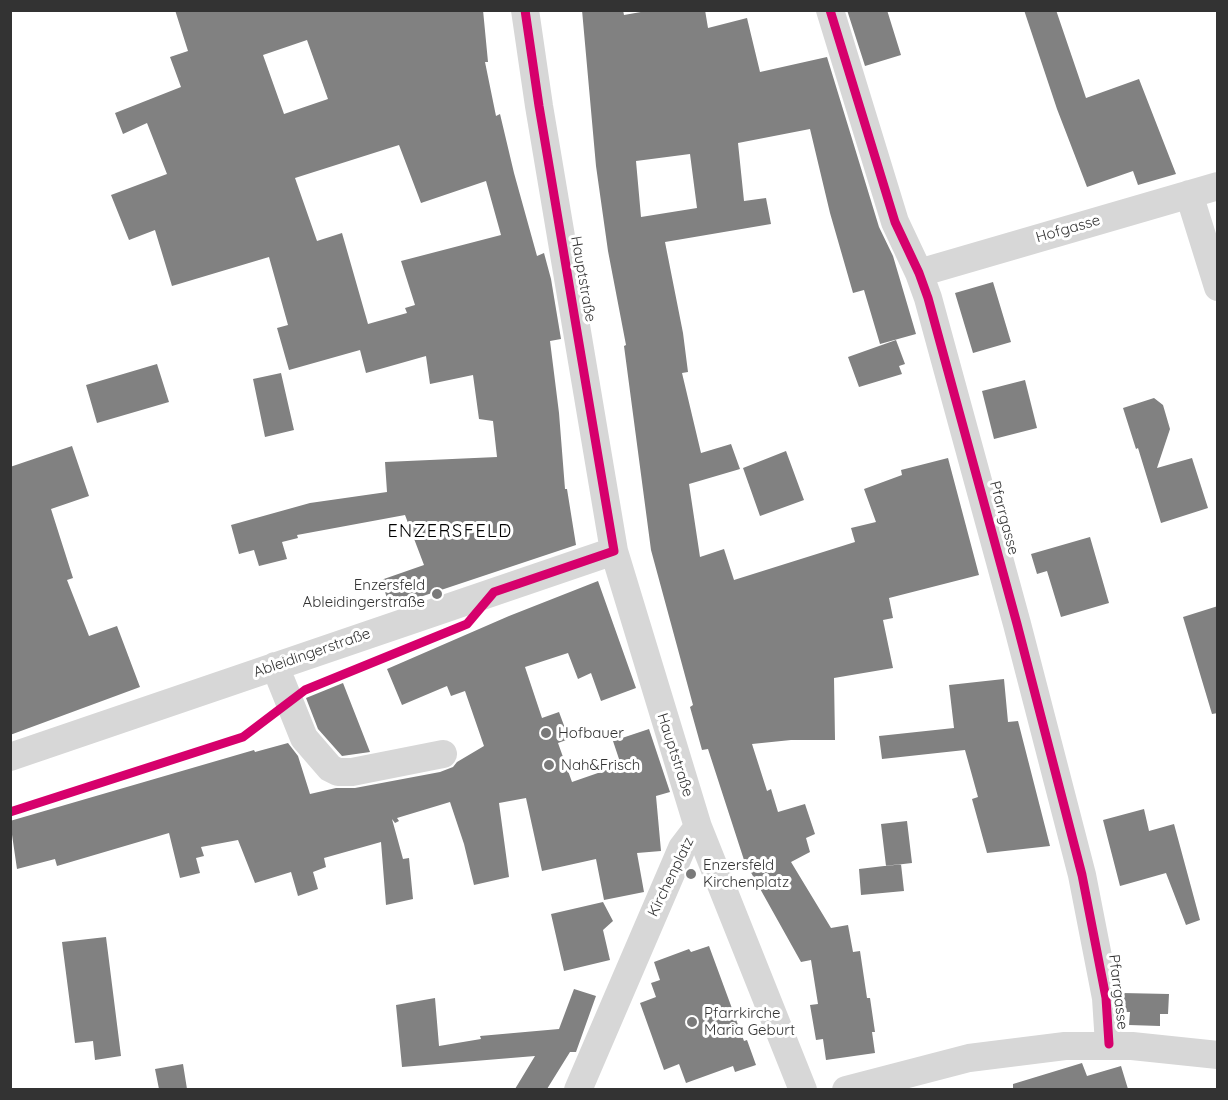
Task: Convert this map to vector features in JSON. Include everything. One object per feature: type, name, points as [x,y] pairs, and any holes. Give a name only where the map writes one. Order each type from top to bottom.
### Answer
[{"type":"street","name":"Hauptstraße","points":[[525,10],[614,551],[698,827]]},
{"type":"street","name":"Pfarrgasse","points":[[831,10],[895,222],[928,298],[1014,613],[1082,874],[1106,998],[1109,1044]]},
{"type":"street","name":"Hofgasse","points":[[919,273],[1218,186]]},
{"type":"street","points":[[1189,194],[1218,287]]},
{"type":"street","name":"Ableidingerstraße","points":[[10,757],[614,551]]},
{"type":"street","points":[[274,666],[304,738],[330,768],[338,772],[352,772],[443,754]]},
{"type":"street","name":"Kirchenplatz","points":[[578,1089],[682,848],[698,827]]},
{"type":"street","name":"Kirchenplatz","points":[[698,827],[803,1089]]},
{"type":"street","points":[[846,1089],[969,1058],[1056,1046],[1109,1044],[1218,1056]]},
{"type":"building","points":[[175,10],[483,10],[488,62],[485,62],[496,116],[500,114],[537,256],[544,253],[551,279],[561,339],[550,341],[565,489],[567,489],[576,545],[390,607],[381,580],[424,565],[405,515],[297,535],[298,538],[282,542],[287,559],[259,566],[254,550],[239,554],[231,525],[310,503],[387,492],[385,462],[497,457],[493,421],[479,419],[473,375],[430,384],[426,356],[366,373],[360,350],[289,370],[277,328],[288,325],[269,257],[172,286],[155,230],[129,240],[111,195],[167,174],[147,123],[123,134],[115,113],[181,87],[170,57],[188,51]],"holes":[[[307,40],[328,99],[284,114],[263,55]],[[399,145],[421,203],[486,181],[501,235],[401,261],[415,305],[405,308],[407,313],[368,324],[342,233],[317,241],[295,178]]]},
{"type":"building","points":[[582,10],[623,10],[624,15],[652,10],[705,10],[708,28],[747,18],[760,72],[827,57],[879,227],[893,256],[916,334],[880,344],[864,290],[853,293],[830,213],[810,129],[738,143],[744,201],[766,198],[771,224],[665,242],[683,333],[688,372],[682,373],[701,453],[731,444],[740,469],[689,484],[700,557],[724,549],[734,580],[855,542],[851,528],[876,522],[864,489],[902,475],[901,470],[948,458],[979,575],[889,598],[893,618],[883,620],[893,668],[834,678],[835,740],[791,740],[752,744],[767,791],[771,789],[778,812],[805,804],[815,834],[806,838],[810,852],[791,862],[831,928],[848,925],[853,952],[860,951],[875,1032],[872,1032],[875,1053],[826,1060],[823,1039],[816,1040],[810,1005],[818,1004],[811,960],[801,962],[744,860],[708,749],[702,750],[690,707],[693,705],[651,550],[624,346],[626,345],[608,251],[596,166]],"holes":[[[690,154],[697,208],[641,217],[636,161]]]},
{"type":"building","points":[[847,10],[887,10],[901,55],[865,66]]},
{"type":"building","points":[[1024,10],[1056,10],[1086,98],[1139,79],[1176,174],[1138,185],[1133,171],[1087,187],[1057,109]]},
{"type":"building","points":[[993,282],[1011,342],[973,353],[955,293]]},
{"type":"building","points":[[896,340],[905,364],[899,366],[902,374],[859,387],[848,357]]},
{"type":"building","points":[[157,364],[169,402],[97,423],[86,385]]},
{"type":"building","points":[[281,373],[294,430],[265,437],[253,379]]},
{"type":"building","points":[[1025,380],[1037,428],[994,439],[982,391]]},
{"type":"building","points":[[1154,398],[1163,405],[1170,429],[1157,468],[1192,458],[1208,508],[1161,523],[1123,408]]},
{"type":"building","points":[[72,446],[89,496],[51,509],[73,578],[67,580],[89,636],[117,626],[140,687],[10,735],[10,467]]},
{"type":"building","points":[[786,451],[804,500],[760,516],[743,468]]},
{"type":"building","points":[[1090,537],[1109,603],[1061,617],[1047,571],[1037,574],[1031,554]]},
{"type":"building","points":[[598,581],[636,688],[601,701],[591,673],[578,679],[568,653],[525,667],[542,718],[559,712],[569,739],[558,743],[572,782],[621,765],[613,741],[649,729],[670,792],[656,796],[661,851],[637,853],[644,892],[604,900],[596,859],[542,871],[526,798],[499,803],[509,877],[474,885],[450,802],[397,818],[399,821],[395,823],[392,819],[403,859],[409,858],[413,899],[386,905],[381,842],[324,858],[326,867],[313,872],[318,889],[298,896],[291,872],[255,883],[238,840],[201,847],[204,856],[196,858],[200,873],[180,878],[169,833],[57,866],[55,859],[17,869],[10,821],[254,750],[255,752],[288,743],[298,756],[310,794],[440,772],[453,767],[457,762],[484,746],[465,691],[451,696],[447,686],[402,705],[387,669],[509,616]]},
{"type":"building","points":[[1218,606],[1218,713],[1212,714],[1183,617]]},
{"type":"building","points":[[1004,679],[1008,722],[1018,721],[1050,846],[987,853],[972,799],[978,797],[965,750],[882,759],[879,736],[954,728],[949,685]]},
{"type":"building","points":[[343,683],[370,752],[342,756],[318,729],[306,698]]},
{"type":"building","points":[[1144,809],[1149,831],[1174,824],[1200,920],[1186,925],[1166,873],[1120,886],[1103,820]]},
{"type":"building","points":[[907,821],[912,863],[886,866],[881,824]]},
{"type":"building","points":[[901,864],[904,891],[861,895],[859,869]]},
{"type":"building","points":[[603,902],[613,921],[603,930],[610,960],[564,971],[551,914]]},
{"type":"building","points":[[106,937],[121,1056],[95,1060],[93,1041],[75,1043],[62,942]]},
{"type":"building","name":"Pfarrkirche Maria Geburt","points":[[709,946],[744,1041],[747,1040],[756,1065],[735,1072],[733,1066],[686,1083],[679,1064],[664,1070],[640,1003],[656,997],[651,983],[660,980],[654,962],[689,949],[691,952]]},
{"type":"building","points":[[574,989],[596,996],[576,1052],[570,1052],[547,1089],[515,1089],[535,1056],[402,1067],[396,1005],[435,998],[439,1046],[481,1039],[480,1036],[559,1029]]},
{"type":"building","points":[[1122,993],[1169,994],[1168,1014],[1160,1014],[1160,1026],[1129,1025],[1130,1012],[1123,1012]]},
{"type":"building","points":[[1082,1063],[1087,1076],[1121,1066],[1128,1089],[1013,1089],[1013,1084]]},
{"type":"building","points":[[183,1064],[187,1089],[159,1089],[155,1069]]},
{"type":"cycle path","points":[[10,812],[243,737],[305,690],[467,624],[494,592],[614,551],[525,10]]},
{"type":"cycle path","points":[[830,10],[895,222],[928,298],[1017,624],[1082,875],[1106,998],[1109,1044]]},
{"type":"place","name":"Enzersfeld Ableidingerstraße","points":[[437,594]]},
{"type":"place","name":"Hofbauer","points":[[546,733]]},
{"type":"place","name":"Nah&Frisch","points":[[549,765]]},
{"type":"place","name":"Enzersfeld Kirchenplatz","points":[[691,874]]},
{"type":"place","name":"Pfarrkirche Maria Geburt","points":[[692,1022]]},
{"type":"district","name":"ENZERSFELD","points":[[450,532]]}]
